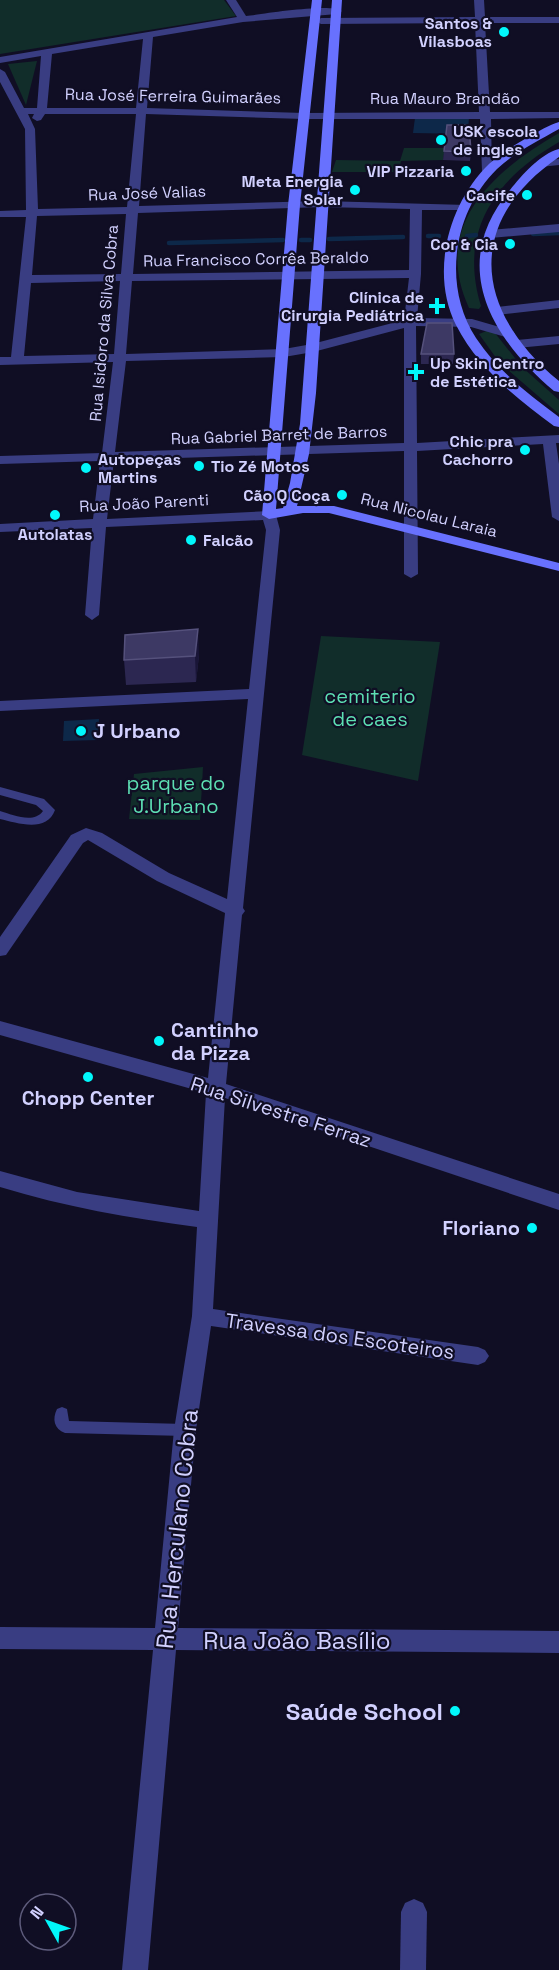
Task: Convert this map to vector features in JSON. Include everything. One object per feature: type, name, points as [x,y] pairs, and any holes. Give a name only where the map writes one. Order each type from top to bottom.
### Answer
[{"type":"street","points":[[231,0],[243,19]]},
{"type":"street","points":[[479,0],[488,171]]},
{"type":"street","points":[[271,522],[289,511],[296,488],[312,348],[322,204],[315,137],[304,116],[316,10]]},
{"type":"street","points":[[0,60],[243,19],[316,10],[479,21],[559,20]]},
{"type":"street","points":[[271,522],[294,205],[315,137],[331,116],[336,11]]},
{"type":"street","name":"Rua Isidoro da Silva Cobra","points":[[92,615],[99,524],[120,358],[148,35]]},
{"type":"street","points":[[30,129],[42,109],[47,52]]},
{"type":"street","points":[[0,72],[30,129],[32,213],[17,361]]},
{"type":"street","name":"Rua José Ferreira Guimarães","points":[[20,111],[42,109],[331,116]]},
{"type":"street","name":"Rua Mauro Brandão","points":[[331,116],[559,115]]},
{"type":"street","points":[[559,125],[520,147],[488,171],[463,207],[453,234],[450,258],[451,290],[461,322],[479,349],[509,383],[559,423]]},
{"type":"street","points":[[559,152],[540,164],[512,191],[490,234],[484,260],[488,286],[497,311],[513,339],[540,373],[559,388]]},
{"type":"street","points":[[540,164],[559,162]]},
{"type":"street","name":"Rua José Valias","points":[[0,214],[322,204],[463,207]]},
{"type":"street","points":[[411,574],[410,322],[415,274],[416,206]]},
{"type":"street","points":[[490,234],[559,228]]},
{"type":"street","name":"Rua Francisco Corrêa Beraldo","points":[[25,279],[415,274]]},
{"type":"street","points":[[497,311],[559,304]]},
{"type":"street","points":[[0,361],[284,353],[312,348],[410,322],[461,322],[484,325],[513,339],[559,340]]},
{"type":"street","points":[[554,440],[559,517]]},
{"type":"street","name":"Rua Gabriel Barret de Barros","points":[[0,460],[276,452],[554,440]]},
{"type":"street","name":"Rua Nicolau Laraia","points":[[289,511],[329,509],[559,567]]},
{"type":"street","name":"Rua João Parenti","points":[[0,528],[99,524],[271,522]]},
{"type":"street","name":"Rua Herculano Cobra","points":[[135,1970],[184,1430],[202,1316],[216,1089],[257,694],[271,522]]},
{"type":"street","points":[[0,706],[257,694]]},
{"type":"street","points":[[0,950],[77,839],[86,834],[96,837],[163,878],[236,910]]},
{"type":"street","name":"Rua Silvestre Ferraz","points":[[0,1028],[216,1089],[559,1202]]},
{"type":"street","points":[[0,1179],[21,1187],[113,1208],[209,1220]]},
{"type":"street","name":"Travessa dos Escoteiros","points":[[202,1316],[478,1356]]},
{"type":"street","name":"Rua João Basílio","points":[[0,1638],[559,1642]]},
{"type":"street","points":[[412,1970],[414,1912]]},
{"type":"lane","points":[[0,791],[40,802],[49,810],[47,816],[39,821],[29,822],[0,815]]},
{"type":"lane","points":[[62,1413],[62,1424],[65,1427],[184,1430]]},
{"type":"green space","points":[[0,0],[224,0],[236,16],[0,54]]},
{"type":"green space","points":[[37,61],[26,105],[8,64]]},
{"type":"green space","points":[[559,133],[559,142],[517,173],[500,190],[487,210],[474,254],[475,279],[481,306],[479,309],[469,308],[459,278],[458,251],[463,226],[475,204],[492,183],[512,165]]},
{"type":"green space","points":[[404,148],[445,148],[443,160],[401,161],[399,172],[332,172],[336,160],[400,161]]},
{"type":"green space","points":[[489,330],[495,333],[522,367],[559,400],[559,414],[494,355],[479,334]]},
{"type":"green space","name":"cemiterio de caes","points":[[321,636],[440,642],[418,781],[302,755]]},
{"type":"green space","name":"parque do J.Urbano","points":[[203,767],[200,820],[129,819],[134,774]]},
{"type":"water","points":[[469,117],[468,134],[413,133],[415,118]]},
{"type":"water","name":"J Urbano","points":[[99,719],[98,740],[63,741],[64,721]]},
{"type":"building","points":[[447,125],[469,125],[471,152],[444,151]]},
{"type":"building","points":[[427,323],[452,323],[454,354],[421,354]]},
{"type":"building","points":[[198,629],[195,656],[124,660],[125,635]]},
{"type":"waterway","points":[[533,234],[559,233]]},
{"type":"waterway","points":[[467,236],[476,235]]},
{"type":"waterway","points":[[428,236],[439,236]]},
{"type":"waterway","points":[[329,239],[403,237]]},
{"type":"waterway","points":[[169,243],[283,240]]},
{"type":"waterway","points":[[301,240],[310,240]]},
{"type":"place","name":"Santos & Vilasboas","points":[[504,32]]},
{"type":"place","name":"USK escola de ingles","points":[[441,140]]},
{"type":"place","name":"VIP Pizzaria","points":[[466,171]]},
{"type":"place","name":"Meta Energia Solar","points":[[355,190]]},
{"type":"place","name":"Cacife","points":[[527,195]]},
{"type":"place","name":"Cor & Cia","points":[[510,244]]},
{"type":"place","name":"Clínica de Cirurgia Pediátrica","points":[[437,306]]},
{"type":"place","name":"Up Skin Centro de Estética","points":[[416,372]]},
{"type":"place","name":"Chic pra Cachorro","points":[[525,450]]},
{"type":"place","name":"Tio Zé Motos","points":[[199,466]]},
{"type":"place","name":"Autopeças Martins","points":[[86,468]]},
{"type":"place","name":"Cão Q Coça","points":[[342,495]]},
{"type":"place","name":"Autolatas","points":[[55,515]]},
{"type":"place","name":"Falcão","points":[[191,540]]},
{"type":"place","name":"J Urbano","points":[[81,731]]},
{"type":"place","name":"Cantinho da Pizza","points":[[159,1041]]},
{"type":"place","name":"Chopp Center","points":[[88,1077]]},
{"type":"place","name":"Floriano","points":[[532,1228]]},
{"type":"place","name":"Saúde School","points":[[455,1711]]}]
